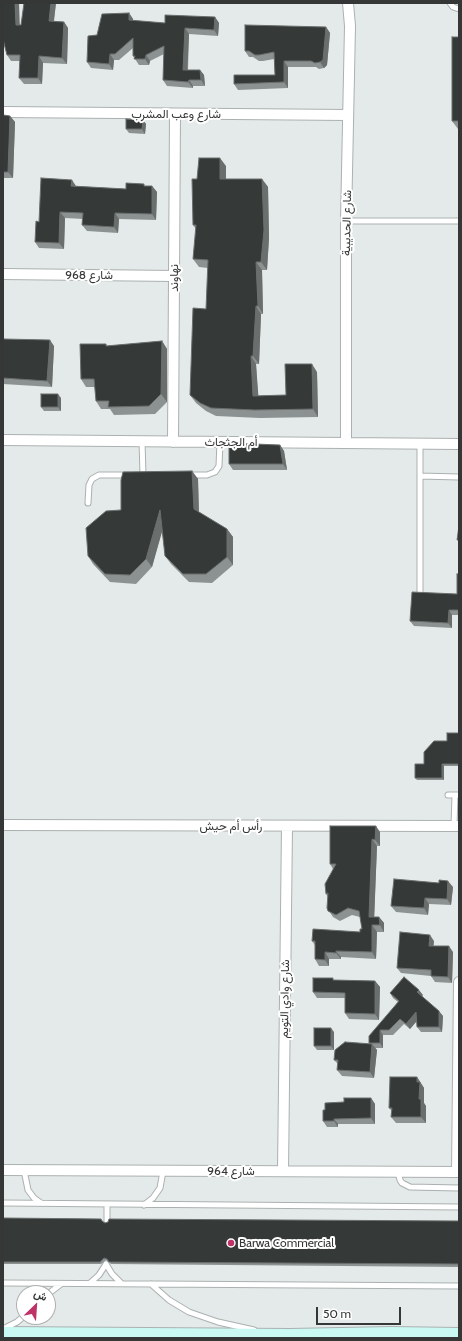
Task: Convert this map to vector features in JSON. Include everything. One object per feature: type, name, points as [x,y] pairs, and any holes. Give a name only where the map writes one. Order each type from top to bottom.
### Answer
[{"type":"street","name":"شارع الحديبية","points":[[346,443],[346,221],[350,26],[348,3]]},
{"type":"street","name":"شارع وعب المشرب","points":[[3,112],[348,115]]},
{"type":"street","name":"نهاوند","points":[[173,442],[175,114]]},
{"type":"street","name":"شارع 968","points":[[3,274],[174,276]]},
{"type":"street","name":"أم الجثجاث","points":[[3,440],[459,444]]},
{"type":"street","name":"رأس أم حيش","points":[[3,825],[456,826]]},
{"type":"street","name":"شارع وادي التويم","points":[[284,1171],[287,826]]},
{"type":"street","points":[[458,1172],[459,982]]},
{"type":"street","name":"شارع 964","points":[[3,1170],[458,1172]]},
{"type":"street","points":[[3,1334],[110,1337],[459,1335]]},
{"type":"lane","points":[[450,3],[453,7],[459,9]]},
{"type":"lane","points":[[346,221],[459,221]]},
{"type":"lane","points":[[142,441],[143,475]]},
{"type":"lane","points":[[179,475],[208,475],[215,472],[219,466],[220,442]]},
{"type":"lane","points":[[420,444],[420,593]]},
{"type":"lane","points":[[88,503],[89,485],[92,479],[98,475],[150,475]]},
{"type":"lane","points":[[420,476],[459,477]]},
{"type":"lane","points":[[448,795],[457,795],[456,826]]},
{"type":"lane","points":[[24,1170],[28,1190],[34,1198],[42,1204]]},
{"type":"lane","points":[[144,1204],[153,1198],[160,1188],[163,1171]]},
{"type":"lane","points":[[398,1172],[402,1183],[410,1187],[459,1188]]},
{"type":"lane","points":[[3,1204],[459,1206]]},
{"type":"lane","points":[[107,1204],[107,1221]]},
{"type":"lane","points":[[89,1283],[100,1275],[106,1264],[112,1274],[121,1283]]},
{"type":"lane","points":[[3,1283],[459,1286]]},
{"type":"lane","points":[[56,1288],[62,1283]]},
{"type":"lane","points":[[151,1284],[178,1306],[202,1317],[236,1326],[290,1336]]},
{"type":"lane","points":[[3,1329],[16,1322]]},
{"type":"building","points":[[3,3],[15,3],[16,25],[21,25],[24,3],[51,3],[49,21],[64,22],[62,58],[39,56],[38,78],[19,78],[20,55],[7,55],[3,39]]},
{"type":"building","points":[[129,13],[129,20],[165,23],[165,15],[215,17],[214,30],[185,28],[183,70],[200,70],[201,80],[189,80],[188,82],[163,80],[164,46],[146,55],[145,59],[134,59],[133,38],[115,54],[110,54],[109,64],[87,62],[88,36],[97,35],[102,14]]},
{"type":"building","points":[[245,25],[326,27],[323,60],[315,63],[311,61],[284,61],[284,82],[234,84],[234,75],[275,75],[274,52],[255,55],[249,51],[245,51]]},
{"type":"building","points":[[452,37],[459,37],[459,121],[452,121]]},
{"type":"building","points":[[3,115],[10,116],[8,172],[3,172]]},
{"type":"building","points":[[126,119],[143,120],[142,129],[126,129]]},
{"type":"building","points":[[199,158],[220,158],[220,179],[262,179],[264,230],[261,262],[256,262],[258,306],[256,306],[253,356],[251,356],[253,396],[286,395],[285,364],[312,364],[313,409],[255,410],[211,408],[200,403],[190,395],[193,308],[206,309],[208,260],[193,259],[196,225],[193,225],[192,179],[197,179]]},
{"type":"building","points":[[41,178],[72,180],[71,186],[126,189],[126,183],[152,186],[152,214],[115,213],[114,227],[82,225],[83,213],[60,212],[59,243],[35,242],[36,221],[39,222]]},
{"type":"building","points":[[3,339],[50,340],[47,381],[3,378]]},
{"type":"building","points":[[162,341],[161,394],[149,406],[108,407],[109,401],[96,401],[94,379],[81,379],[80,344],[106,344],[106,346]]},
{"type":"building","points":[[41,394],[58,394],[58,407],[41,407]]},
{"type":"building","points":[[229,443],[280,445],[283,464],[229,464]]},
{"type":"building","points":[[192,471],[194,509],[227,529],[227,557],[206,574],[183,574],[165,556],[160,510],[146,559],[130,575],[105,574],[88,556],[86,528],[106,511],[121,510],[121,480],[123,472]]},
{"type":"building","points":[[459,526],[459,540],[457,540]]},
{"type":"building","points":[[457,574],[459,574],[459,610],[449,610],[448,623],[410,621],[412,592],[457,594]]},
{"type":"building","points":[[447,733],[459,733],[459,764],[442,764],[442,778],[415,778],[415,764],[424,764],[424,752],[434,741],[447,741]]},
{"type":"building","points":[[330,826],[376,826],[375,840],[372,839],[369,917],[379,917],[380,925],[372,925],[372,952],[325,952],[325,960],[315,959],[315,941],[312,941],[313,929],[360,932],[360,929],[362,929],[359,911],[348,908],[336,915],[328,911],[327,908],[328,893],[326,894],[325,884],[336,864],[330,864]]},
{"type":"building","points":[[394,879],[439,883],[439,880],[448,881],[447,899],[425,898],[424,908],[391,906]]},
{"type":"building","points":[[400,932],[430,935],[429,946],[449,946],[448,977],[431,976],[431,970],[397,968]]},
{"type":"building","points":[[404,977],[419,990],[417,992],[439,1011],[439,1027],[417,1027],[416,1012],[406,1024],[400,1019],[389,1030],[380,1030],[380,1043],[369,1043],[369,1036],[399,1001],[390,993]]},
{"type":"building","points":[[313,978],[375,981],[375,1014],[345,1013],[345,993],[313,992]]},
{"type":"building","points":[[314,1028],[331,1028],[331,1046],[314,1046]]},
{"type":"building","points":[[345,1042],[372,1044],[370,1072],[337,1070],[338,1060],[334,1060],[335,1050]]},
{"type":"building","points":[[390,1077],[417,1077],[417,1082],[420,1082],[419,1099],[421,1099],[421,1117],[391,1117],[392,1108],[389,1108]]},
{"type":"building","points":[[344,1098],[371,1098],[371,1118],[334,1119],[334,1121],[323,1121],[323,1110],[325,1110],[325,1103],[344,1102]]},
{"type":"building","name":"Barwa Commercial","points":[[3,1218],[101,1219],[105,1223],[108,1222],[109,1219],[459,1221],[459,1264],[109,1262],[104,1258],[100,1262],[3,1262]]},
{"type":"place","name":"Barwa Commercial","points":[[231,1243]]}]
